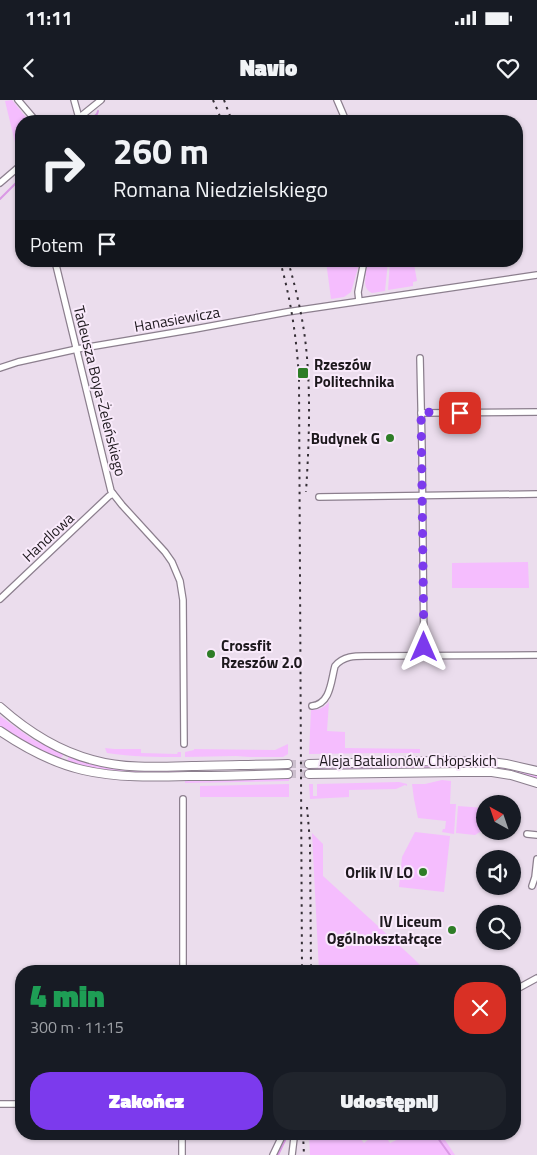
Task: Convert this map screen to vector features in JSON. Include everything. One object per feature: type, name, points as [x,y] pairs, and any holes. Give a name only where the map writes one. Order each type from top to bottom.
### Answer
[{"type":"main road","points":[[0,707],[21,724],[55,745],[84,757],[114,764],[151,767],[288,764]]},
{"type":"main road","points":[[0,731],[51,760],[81,770],[98,773],[140,777],[288,774]]},
{"type":"main road","name":"Aleja Batalionów Chłopskich","points":[[309,764],[476,761],[506,764],[537,771]]},
{"type":"main road","name":"Aleja Batalionów Chłopskich","points":[[309,774],[486,772],[505,774],[537,783]]},
{"type":"street","points":[[18,100],[31,115]]},
{"type":"street","points":[[74,100],[76,115]]},
{"type":"street","points":[[83,115],[101,100]]},
{"type":"street","points":[[337,100],[343,115]]},
{"type":"street","points":[[0,183],[15,170]]},
{"type":"street","name":"Tadeusza Boya-Żeleńskiego","points":[[56,267],[113,494],[165,552],[172,562],[180,581],[183,600],[184,744]]},
{"type":"street","points":[[359,301],[358,292],[363,267]]},
{"type":"street","name":"Hanasiewicza","points":[[0,368],[18,362],[77,349],[292,311],[537,275]]},
{"type":"street","points":[[420,358],[424,656]]},
{"type":"street","points":[[421,412],[537,412]]},
{"type":"street","name":"Handlowa","points":[[0,598],[113,494]]},
{"type":"street","points":[[319,497],[537,494]]},
{"type":"street","points":[[312,706],[318,705],[326,699],[335,666],[338,662],[353,656],[537,655]]},
{"type":"street","points":[[183,799],[183,965]]},
{"type":"street","points":[[527,834],[537,835]]},
{"type":"street","points":[[532,886],[537,860]]},
{"type":"street","points":[[521,987],[537,978]]},
{"type":"street","points":[[0,1104],[15,1104]]},
{"type":"street","points":[[182,1140],[182,1155]]},
{"type":"street","points":[[273,1155],[280,1140]]},
{"type":"street","points":[[292,1155],[294,1140]]},
{"type":"shaded area","points":[[12,100],[24,115],[15,115],[15,142],[5,101]]},
{"type":"shaded area","points":[[327,267],[358,267],[351,292],[344,297],[331,299]]},
{"type":"shaded area","points":[[367,267],[387,267],[385,291],[370,292],[366,288]]},
{"type":"shaded area","points":[[390,267],[415,267],[417,281],[413,282],[413,286],[388,290]]},
{"type":"shaded area","points":[[528,562],[529,588],[452,588],[452,563]]},
{"type":"shaded area","points":[[329,702],[327,731],[345,732],[345,748],[420,749],[420,753],[309,754],[311,709],[316,710]]},
{"type":"shaded area","points":[[0,716],[32,739],[62,753],[62,757],[59,759],[31,746],[0,727]]},
{"type":"shaded area","points":[[288,744],[288,754],[283,757],[185,757],[185,752],[194,749],[275,750]]},
{"type":"shaded area","points":[[105,748],[141,749],[141,753],[177,754],[181,752],[181,757],[107,753]]},
{"type":"shaded area","points":[[69,756],[110,768],[181,770],[181,772],[123,772],[93,769],[67,761]]},
{"type":"shaded area","points":[[486,766],[516,769],[537,775],[537,778],[512,771],[460,767],[309,770],[309,768]]},
{"type":"shaded area","points":[[289,778],[289,781],[185,783],[185,780]]},
{"type":"shaded area","points":[[442,780],[451,781],[450,804],[456,804],[454,834],[442,832],[445,829],[446,821],[418,818],[412,784],[425,784]]},
{"type":"shaded area","points":[[399,782],[407,784],[407,786],[396,789],[349,790],[349,797],[310,799],[309,784],[313,784],[313,796],[317,796],[317,784]]},
{"type":"shaded area","points":[[289,784],[289,797],[200,797],[200,786]]},
{"type":"shaded area","points":[[458,806],[476,807],[476,834],[456,833]]},
{"type":"shaded area","name":"Orlik IV LO","points":[[415,832],[450,836],[444,892],[399,887],[402,857]]},
{"type":"shaded area","points":[[312,833],[323,844],[323,876],[420,965],[319,965]]},
{"type":"shaded area","points":[[309,1140],[361,1140],[364,1143],[368,1140],[388,1140],[390,1143],[397,1140],[445,1140],[455,1155],[310,1155]]},
{"type":"waterway","points":[[96,115],[98,111]]},
{"type":"waterway","points":[[0,199],[15,184]]},
{"type":"waterway","points":[[278,1155],[285,1140]]},
{"type":"waterway","points":[[439,1140],[450,1155]]},
{"type":"tunnel","points":[[288,764],[309,764]]},
{"type":"tunnel","points":[[288,774],[309,774]]},
{"type":"railway","points":[[213,100],[219,115]]},
{"type":"railway","points":[[224,100],[230,115]]},
{"type":"railway","points":[[281,267],[293,320],[299,380],[302,965]]},
{"type":"railway","points":[[290,267],[301,314],[308,365],[309,419],[306,492]]},
{"type":"railway","points":[[307,807],[310,842],[311,965]]},
{"type":"railway","points":[[303,1140],[304,1155]]},
{"type":"place","name":"Rzeszów Politechnika","points":[[303,373]]},
{"type":"place","name":"Budynek G","points":[[390,438]]},
{"type":"place","name":"Crossfit Rzeszów 2.0","points":[[211,654]]},
{"type":"place","name":"Orlik IV LO","points":[[423,872]]},
{"type":"place","name":"IV Liceum Ogólnokształcące","points":[[452,930]]},
{"type":"route","points":[[424,647],[421,412],[460,413]]}]
